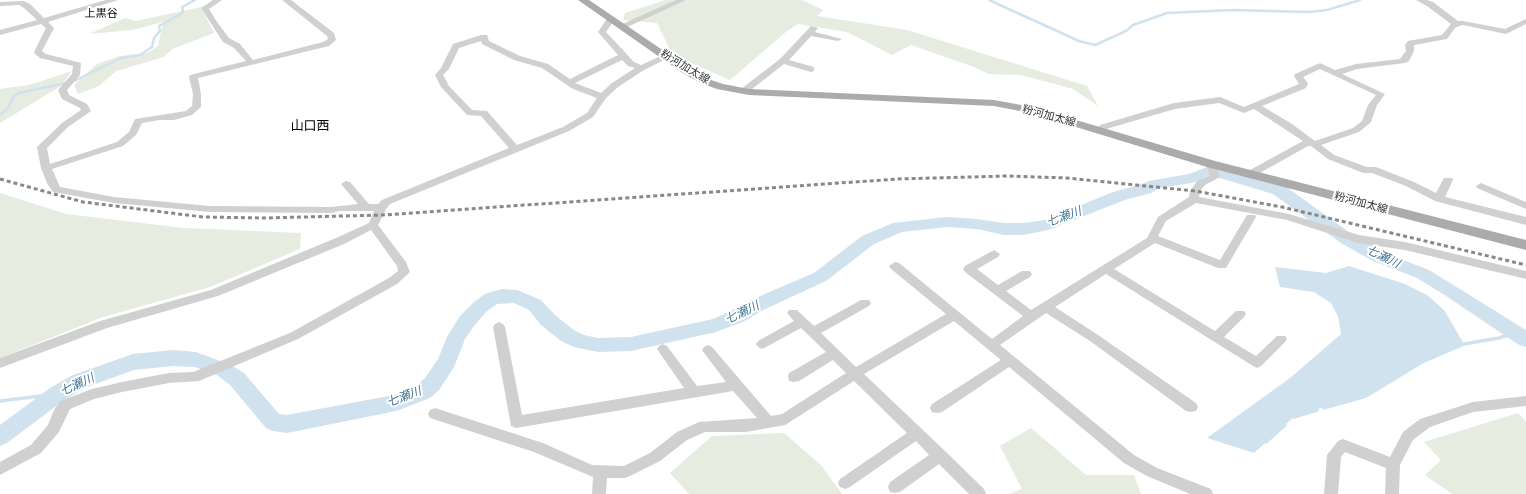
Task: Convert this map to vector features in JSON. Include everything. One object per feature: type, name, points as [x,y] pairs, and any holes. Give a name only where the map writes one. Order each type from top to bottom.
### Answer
[{"type":"main road","name":"粉河加太線","points":[[583,0],[704,81],[721,87],[744,91],[994,103],[1032,110],[1211,164],[1526,245]]},
{"type":"street","points":[[0,33],[114,0]]},
{"type":"street","points":[[218,0],[205,8],[212,22],[226,40],[237,46],[251,62]]},
{"type":"street","points":[[46,168],[120,144],[133,133],[138,121],[159,116],[174,117],[189,113],[196,107],[197,94],[193,77],[326,44],[332,40],[331,35],[286,0]]},
{"type":"street","points":[[622,26],[682,0]]},
{"type":"street","points":[[1420,0],[1430,4],[1444,16],[1457,24]]},
{"type":"street","points":[[0,4],[20,3],[27,6],[50,28],[38,52],[43,56],[78,65],[76,75],[62,90],[65,97],[84,106],[86,111],[65,125],[42,147],[46,168],[52,183],[58,190],[114,200],[210,209],[301,210],[381,207]]},
{"type":"street","points":[[611,19],[602,32],[631,64],[641,68]]},
{"type":"street","points":[[1336,73],[1356,67],[1402,61],[1406,59],[1410,51],[1409,45],[1411,43],[1444,37],[1447,35],[1452,26],[1457,24],[1463,23],[1506,32],[1526,21]]},
{"type":"street","points":[[744,91],[783,61],[812,31],[838,39]]},
{"type":"street","points":[[515,149],[484,113],[470,113],[445,87],[439,75],[445,69],[456,46],[484,36],[485,42],[517,58],[545,66],[570,82],[602,97]]},
{"type":"street","points":[[570,82],[623,56]]},
{"type":"street","points":[[0,363],[104,324],[214,293],[372,226],[381,207],[386,202],[566,129],[590,115],[602,97],[615,85],[641,68],[666,57]]},
{"type":"street","points":[[783,61],[811,69]]},
{"type":"street","points":[[1100,131],[1103,127],[1174,106],[1220,100],[1244,110],[1302,86],[1304,83],[1298,78],[1299,74],[1320,66],[1358,85],[1381,94],[1373,105],[1366,122],[1356,130],[1314,144],[1306,143],[1288,151],[1254,172],[1253,175]]},
{"type":"street","points":[[1256,106],[1331,157],[1367,171],[1372,169],[1410,184],[1439,199],[1526,221]]},
{"type":"street","points":[[1194,199],[1195,191],[1201,183],[1215,177],[1211,164]]},
{"type":"street","points":[[1439,199],[1448,180]]},
{"type":"street","points":[[346,184],[366,207]]},
{"type":"street","points":[[1481,186],[1526,206]]},
{"type":"street","points":[[992,345],[1031,316],[1153,238],[1162,219],[1194,199],[1289,217],[1358,239],[1405,246],[1526,275]]},
{"type":"street","points":[[1153,238],[1222,265],[1251,217]]},
{"type":"street","points":[[0,469],[36,449],[54,428],[59,414],[66,405],[92,394],[169,378],[194,377],[226,365],[294,336],[394,281],[404,272],[402,265],[372,226]]},
{"type":"street","points":[[994,254],[969,269],[1031,316]]},
{"type":"street","points":[[895,266],[1129,459],[1152,472],[1206,494]]},
{"type":"street","points":[[1106,269],[1257,363],[1281,339]]},
{"type":"street","points":[[998,291],[1026,274]]},
{"type":"street","points":[[814,332],[865,303]]},
{"type":"street","points":[[1046,307],[1094,338],[1191,406]]},
{"type":"street","points":[[1216,337],[1240,314]]},
{"type":"street","points":[[435,414],[538,447],[591,471],[625,472],[655,457],[682,436],[704,426],[746,426],[767,421],[785,419],[856,373],[955,315]]},
{"type":"street","points":[[762,344],[798,317],[979,494]]},
{"type":"street","points":[[499,327],[516,422],[736,385]]},
{"type":"street","points":[[663,349],[694,392]]},
{"type":"street","points":[[708,350],[767,421]]},
{"type":"street","points":[[794,376],[835,353]]},
{"type":"street","points":[[937,408],[1009,361]]},
{"type":"street","points":[[1392,494],[1393,465],[1408,436],[1425,423],[1473,407],[1526,401]]},
{"type":"street","points":[[846,483],[917,433]]},
{"type":"street","points":[[1330,494],[1334,455],[1343,445],[1393,465]]},
{"type":"street","points":[[895,487],[940,456]]},
{"type":"street","points":[[598,494],[600,472]]},
{"type":"shaded area","points":[[666,0],[802,0],[823,10],[817,16],[907,30],[1087,86],[1098,106],[1073,89],[1021,75],[989,74],[974,67],[911,45],[892,55],[847,32],[798,24],[787,31],[730,80],[672,54],[657,23],[623,20],[625,13]]},
{"type":"shaded area","points":[[201,7],[214,33],[172,49],[164,57],[116,71],[99,86],[78,94],[74,85],[97,64],[120,56],[147,53],[158,46],[163,22],[132,30],[89,34],[125,18],[136,21]]},
{"type":"shaded area","points":[[72,71],[61,86],[0,123],[0,89],[29,85]]},
{"type":"shaded area","points":[[0,193],[66,214],[184,228],[301,233],[300,249],[210,287],[103,317],[0,358]]},
{"type":"shaded area","points":[[1518,413],[1526,422],[1526,494],[1452,494],[1425,475],[1441,460],[1424,442]]},
{"type":"shaded area","points":[[1031,428],[1086,475],[1134,475],[1141,494],[1008,494],[1022,489],[1000,446]]},
{"type":"shaded area","points":[[784,433],[821,465],[842,494],[689,494],[670,473],[712,436]]},
{"type":"water","points":[[1349,266],[1405,284],[1427,295],[1444,310],[1464,344],[1422,362],[1366,396],[1296,415],[1254,453],[1207,438],[1290,378],[1341,334],[1338,316],[1331,303],[1314,292],[1280,287],[1275,267],[1326,273]]},
{"type":"waterway","points":[[72,82],[121,58],[140,55],[152,47],[154,38],[160,31],[159,26],[179,15],[183,11],[182,7],[195,0]]},
{"type":"waterway","points":[[989,0],[1079,41],[1095,45],[1126,31],[1133,25],[1167,13],[1232,10],[1309,12],[1327,10],[1360,0]]},
{"type":"waterway","points":[[0,115],[8,108],[13,97],[19,93],[66,83]]},
{"type":"waterway","name":"七瀬川","points":[[0,437],[57,394],[80,381],[133,362],[173,358],[196,360],[224,370],[237,379],[273,422],[287,424],[396,403],[423,392],[432,384],[447,362],[456,337],[467,321],[480,307],[491,299],[502,296],[517,297],[535,305],[548,320],[568,336],[581,342],[598,345],[631,344],[716,325],[738,316],[757,305],[820,277],[868,240],[899,227],[947,222],[977,224],[1004,229],[1023,229],[1048,225],[1119,196],[1145,189],[1155,184],[1192,178],[1207,172],[1221,173],[1279,190],[1347,239],[1379,257],[1423,274],[1449,289],[1526,340]]},
{"type":"waterway","points":[[1324,408],[1366,396],[1422,362],[1464,344],[1499,338],[1515,333]]},
{"type":"waterway","points":[[0,401],[57,394]]},
{"type":"waterway","points":[[1294,417],[1317,410]]},
{"type":"waterway","points":[[1266,442],[1285,425]]},
{"type":"railway","points":[[0,179],[83,202],[203,217],[264,218],[383,215],[897,179],[1007,176],[1067,178],[1195,191],[1282,207],[1526,265]]},
{"type":"district","name":"上黒谷","points":[[101,14]]},
{"type":"district","name":"山口西","points":[[310,126]]}]
